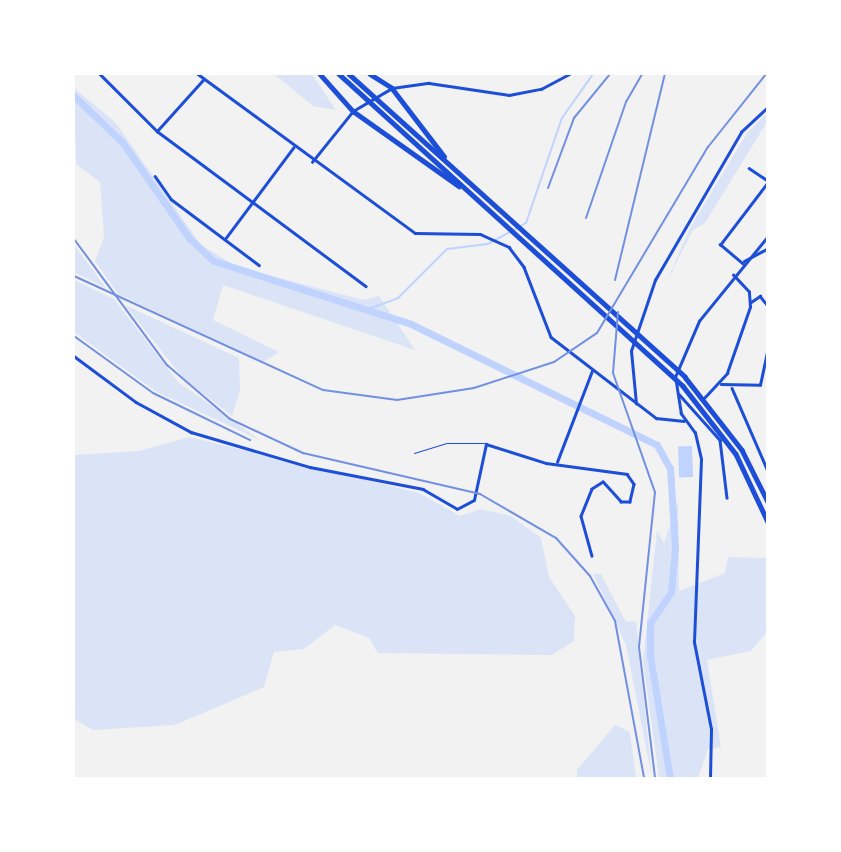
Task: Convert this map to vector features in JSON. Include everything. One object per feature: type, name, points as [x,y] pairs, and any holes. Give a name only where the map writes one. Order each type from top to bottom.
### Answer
[{"type":"highway","points":[[320,74],[353,111],[471,194]]},
{"type":"highway","points":[[339,74],[683,386],[736,454],[768,522]]},
{"type":"highway","points":[[349,74],[685,377],[742,450],[768,502]]},
{"type":"highway","points":[[370,74],[392,88],[447,161]]},
{"type":"street","points":[[100,74],[157,131],[366,286]]},
{"type":"street","points":[[198,74],[321,169],[418,235],[491,236],[509,247],[528,275],[541,324],[592,371],[661,421],[684,421]]},
{"type":"street","points":[[312,162],[353,111],[392,88],[429,83],[509,94],[541,89],[569,74]]},
{"type":"street","points":[[157,131],[204,79]]},
{"type":"street","points":[[636,404],[631,351],[655,281],[741,132],[768,107]]},
{"type":"street","points":[[225,239],[293,148]]},
{"type":"street","points":[[743,262],[720,245],[768,181],[749,168]]},
{"type":"street","points":[[155,176],[171,200],[259,265]]},
{"type":"street","points":[[710,779],[713,747],[696,668],[697,619],[693,571],[703,503],[695,433],[684,421],[676,392],[680,362],[699,321],[743,262],[768,236]]},
{"type":"street","points":[[743,262],[768,248]]},
{"type":"street","points":[[733,275],[751,302]]},
{"type":"street","points":[[704,398],[721,384],[751,302],[760,296],[768,306]]},
{"type":"street","points":[[721,384],[732,388],[760,385],[768,346]]},
{"type":"street","points":[[74,356],[136,402],[191,432],[310,467],[423,489],[457,509],[474,500],[486,444],[630,475],[630,502],[621,502],[603,482]]},
{"type":"street","points":[[557,461],[592,371]]},
{"type":"street","points":[[732,388],[768,471]]},
{"type":"street","points":[[676,392],[720,440],[727,498]]},
{"type":"street","points":[[592,556],[581,516],[592,489],[603,482],[607,472]]},
{"type":"lane","points":[[414,453],[447,443],[486,444]]},
{"type":"shaded area","points":[[274,74],[312,74],[336,110],[313,106]]},
{"type":"shaded area","points":[[74,88],[116,123],[201,245],[240,268],[364,300],[379,296],[415,350],[223,285],[213,320],[279,352],[263,362],[118,294],[95,261],[104,237],[100,182],[76,164]]},
{"type":"shaded area","points":[[767,113],[767,122],[705,223],[693,230],[665,285],[691,226],[747,133]]},
{"type":"shaded area","points":[[74,245],[89,265],[106,288],[74,272]]},
{"type":"shaded area","points":[[74,280],[114,299],[178,382],[260,440],[155,391],[74,332]]},
{"type":"shaded area","points":[[125,305],[239,358],[240,390],[232,416],[183,378]]},
{"type":"shaded area","points":[[190,437],[419,493],[460,516],[481,509],[511,516],[541,538],[549,577],[575,616],[574,641],[552,655],[378,653],[369,638],[335,625],[304,649],[274,652],[264,687],[175,725],[93,730],[74,719],[74,455],[139,451]]},
{"type":"shaded area","points":[[678,501],[679,591],[725,573],[728,557],[767,558],[767,632],[751,651],[707,660],[721,747],[708,749],[698,778],[659,778],[643,661],[657,531],[664,543]]},
{"type":"shaded area","points":[[593,574],[601,574],[626,622],[636,621],[652,778],[626,645]]},
{"type":"shaded area","points":[[615,725],[630,732],[636,778],[577,778],[577,770]]},
{"type":"water","points":[[678,446],[692,446],[693,477],[679,477]]},
{"type":"waterway","points":[[371,308],[398,298],[447,249],[488,244],[526,223],[562,118],[593,74]]},
{"type":"waterway","points":[[74,96],[123,143],[189,238],[214,261],[411,324],[657,445],[670,468],[675,548],[671,592],[650,623],[650,655],[670,778]]},
{"type":"railway","points":[[548,188],[574,118],[610,74]]},
{"type":"railway","points":[[586,218],[626,102],[642,74]]},
{"type":"railway","points":[[615,280],[665,74]]},
{"type":"railway","points":[[74,276],[323,390],[397,400],[474,388],[554,362],[597,333],[708,147],[766,74]]},
{"type":"railway","points":[[74,239],[167,365],[230,419],[303,453],[480,494],[556,538],[590,576],[615,621],[644,778]]},
{"type":"railway","points":[[618,312],[613,373],[655,492],[639,647],[655,778]]},
{"type":"railway","points":[[74,336],[153,393],[250,440]]}]
